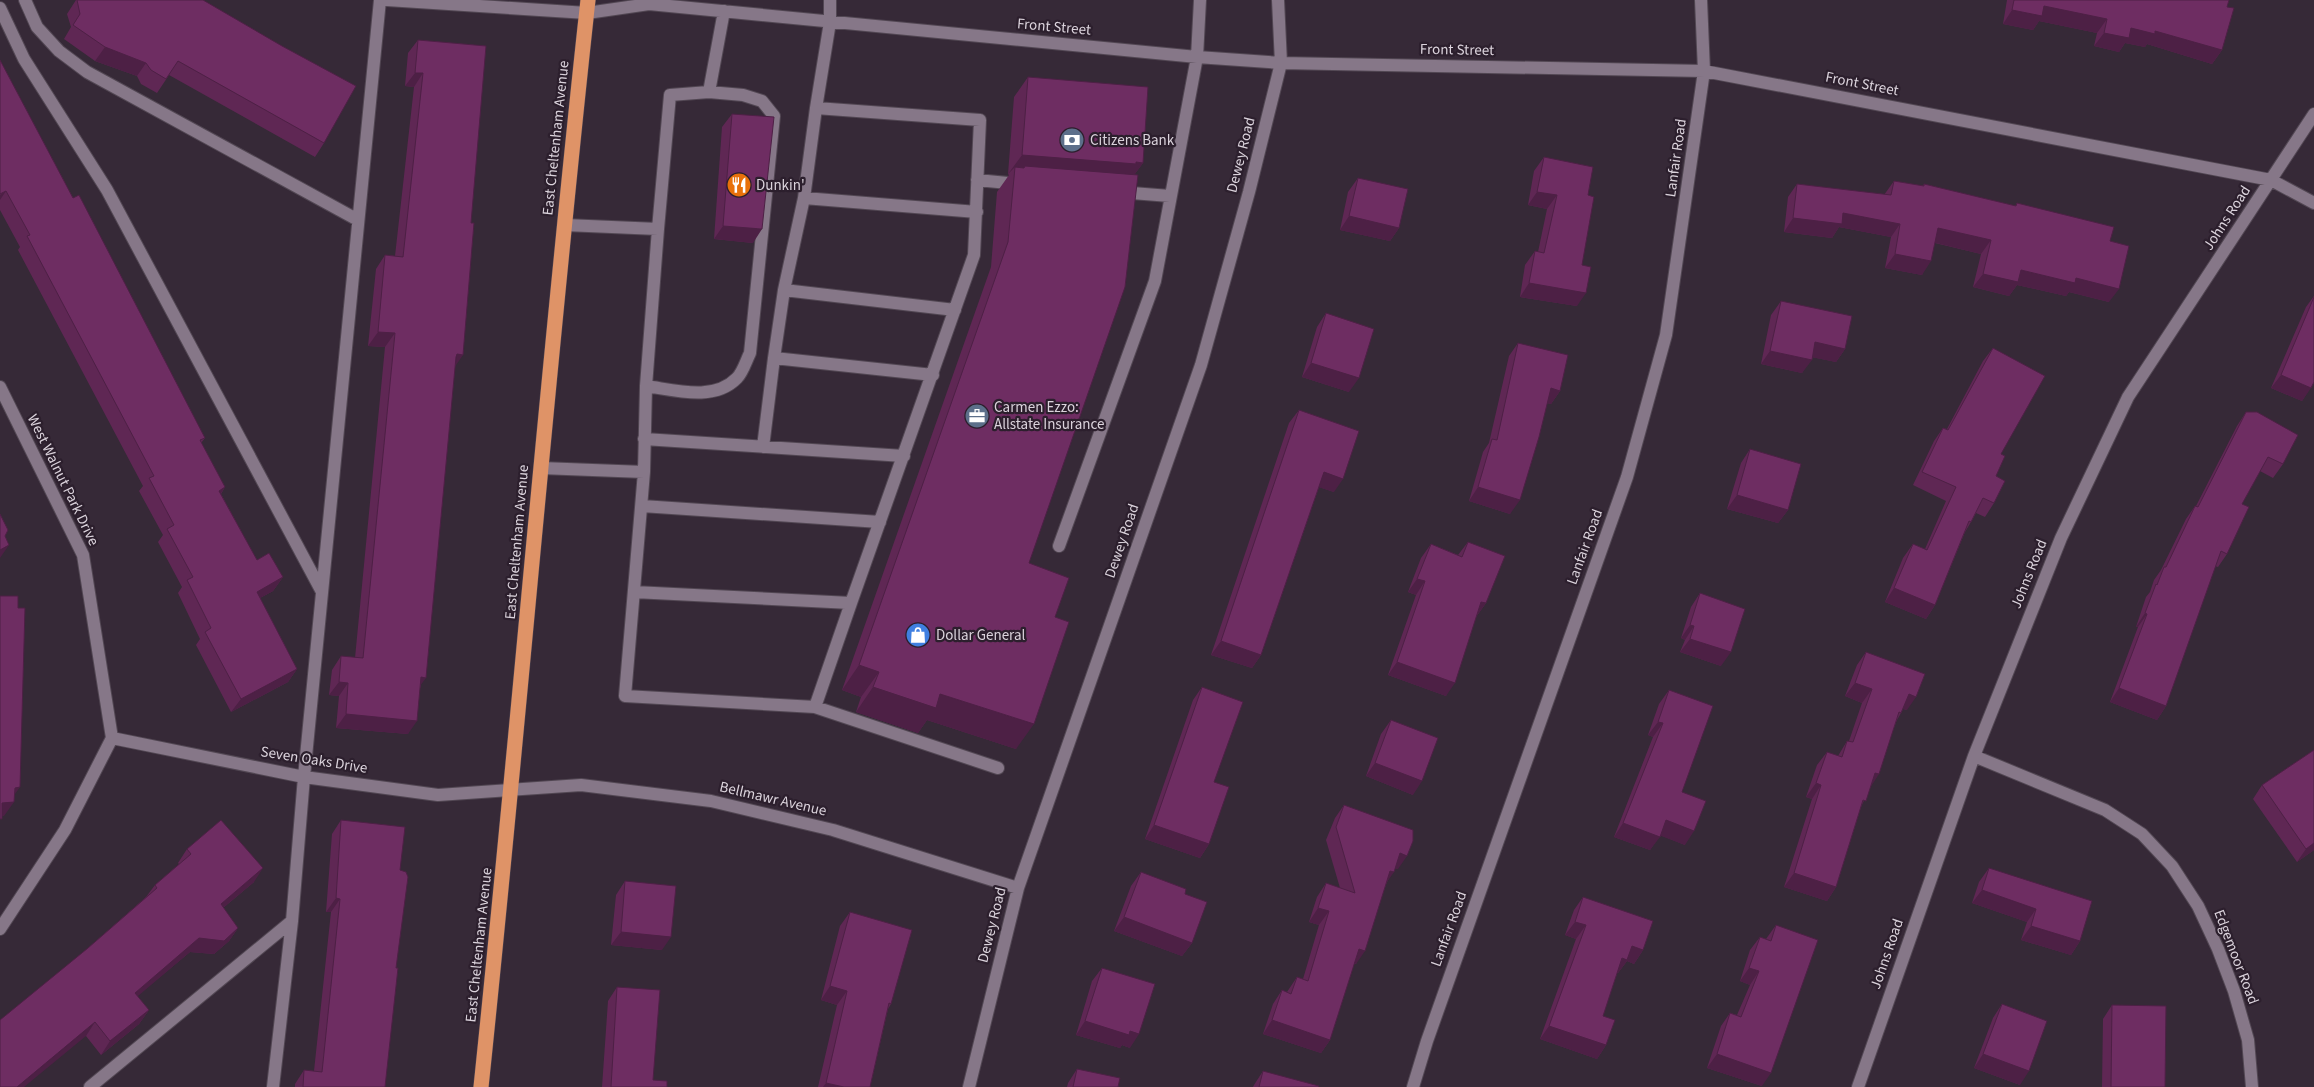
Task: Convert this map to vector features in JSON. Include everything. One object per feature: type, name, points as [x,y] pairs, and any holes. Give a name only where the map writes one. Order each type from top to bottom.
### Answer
[{"type":"highway","name":"East Cheltenham Avenue","points":[[481,1087],[512,790],[564,225],[588,6]]},
{"type":"street","points":[[25,0],[37,28],[59,51],[86,72],[358,220]]},
{"type":"street","points":[[273,1087],[292,920],[304,778],[380,0]]},
{"type":"street","name":"Front Street","points":[[387,0],[588,6],[648,4],[1197,57],[1281,63],[1704,70],[2271,180],[2314,203]]},
{"type":"street","points":[[763,447],[784,290],[804,198],[830,22],[830,0]]},
{"type":"street","points":[[1059,546],[1155,281],[1197,57],[1200,0]]},
{"type":"street","name":"Dewey Road","points":[[969,1087],[1018,888],[1201,365],[1249,192],[1281,63],[1278,0]]},
{"type":"street","name":"Lanfair Road","points":[[1413,1087],[1427,1041],[1627,477],[1666,335],[1704,70],[1701,0]]},
{"type":"street","points":[[0,8],[24,59],[107,190],[322,592]]},
{"type":"street","points":[[709,92],[724,11]]},
{"type":"street","points":[[646,386],[698,393],[722,390],[738,377],[750,354],[774,116],[762,102],[743,95],[709,92],[670,95],[646,386],[642,506],[625,696],[815,707],[998,768]]},
{"type":"street","points":[[815,707],[933,376],[974,254],[980,120],[816,108]]},
{"type":"street","name":"Johns Road","points":[[1858,1087],[1974,756],[2061,538],[2128,397],[2314,114]]},
{"type":"street","points":[[977,180],[1035,185]]},
{"type":"street","points":[[1103,191],[1170,196]]},
{"type":"street","points":[[804,198],[977,212]]},
{"type":"street","points":[[564,225],[658,229]]},
{"type":"street","points":[[784,290],[955,310]]},
{"type":"street","points":[[774,358],[933,376]]},
{"type":"street","name":"West Walnut Park Drive","points":[[0,387],[83,555],[112,738]]},
{"type":"street","points":[[644,439],[904,456]]},
{"type":"street","points":[[541,468],[644,472]]},
{"type":"street","points":[[642,506],[880,522]]},
{"type":"street","points":[[634,592],[851,604]]},
{"type":"street","points":[[0,929],[65,830],[112,738]]},
{"type":"street","name":"Seven Oaks Drive","points":[[112,738],[304,778],[438,796],[512,790]]},
{"type":"street","name":"Edgemoor Road","points":[[1974,756],[2106,810],[2142,834],[2172,866],[2198,906],[2218,949],[2234,992],[2248,1040],[2252,1087]]},
{"type":"street","name":"Bellmawr Avenue","points":[[512,790],[581,785],[711,801],[833,830],[1018,888]]},
{"type":"street","points":[[90,1087],[292,920]]},
{"type":"building","points":[[77,0],[203,0],[356,86],[324,143],[178,61],[166,79],[151,70],[146,63],[105,47],[73,25],[80,14]]},
{"type":"building","points":[[2014,0],[2229,0],[2227,7],[2234,8],[2222,50],[2155,31],[2155,34],[2131,28],[2129,38],[2104,33],[2107,19],[2044,6],[2042,16],[2012,10]]},
{"type":"building","points":[[418,40],[486,46],[471,223],[474,223],[463,355],[457,354],[456,357],[426,678],[421,677],[417,721],[346,714],[348,683],[339,682],[341,656],[363,658],[395,333],[378,332],[385,255],[403,257],[423,73],[415,73]]},
{"type":"building","points":[[0,60],[73,198],[79,195],[205,438],[200,440],[225,487],[219,491],[257,560],[269,553],[283,577],[257,592],[297,669],[241,699],[205,632],[211,628],[187,580],[193,577],[167,529],[174,525],[149,478],[154,476],[27,236],[30,235],[6,191],[0,194]]},
{"type":"building","name":"Citizens Bank","points":[[1028,77],[1148,87],[1143,163],[1022,155]]},
{"type":"building","name":"Dunkin'","points":[[732,114],[774,117],[762,229],[723,226]]},
{"type":"building","points":[[1544,157],[1593,167],[1588,195],[1594,197],[1582,265],[1591,267],[1586,293],[1529,283],[1535,251],[1544,253],[1557,195],[1537,192]]},
{"type":"building","points":[[1025,166],[1138,175],[1125,287],[1029,563],[1069,578],[1055,617],[1069,622],[1034,724],[940,694],[936,708],[873,687],[879,672],[859,665],[1008,242],[1015,167],[1024,168]]},
{"type":"building","points":[[1358,178],[1408,189],[1399,228],[1349,216]]},
{"type":"building","points":[[1894,181],[1924,186],[1924,184],[2016,206],[2017,203],[2114,227],[2110,241],[2129,246],[2119,289],[2076,278],[2075,283],[2021,270],[2018,282],[1983,274],[1991,240],[1938,228],[1931,261],[1895,254],[1900,224],[1843,213],[1842,224],[1793,218],[1797,184],[1891,195]]},
{"type":"building","points":[[2314,297],[2314,382],[2311,388],[2281,375]]},
{"type":"building","points":[[1781,301],[1852,316],[1845,349],[1815,342],[1812,360],[1770,351]]},
{"type":"building","points":[[1326,313],[1374,329],[1359,378],[1311,363]]},
{"type":"building","points":[[1518,343],[1568,355],[1560,391],[1551,388],[1539,437],[1520,500],[1478,487],[1492,439],[1497,440]]},
{"type":"building","points":[[1993,348],[2045,376],[2001,454],[2005,456],[1996,476],[2005,481],[1994,503],[1983,498],[1971,522],[1969,521],[1935,605],[1894,588],[1913,544],[1927,550],[1956,487],[1922,472],[1943,428],[1948,430]]},
{"type":"building","points":[[1299,410],[1359,431],[1343,479],[1324,472],[1261,655],[1221,641]]},
{"type":"building","points":[[2246,412],[2257,412],[2298,435],[2283,464],[2268,457],[2242,504],[2249,507],[2227,554],[2221,551],[2166,706],[2119,688],[2147,614],[2145,613],[2156,584],[2195,506],[2198,507]]},
{"type":"building","points":[[1750,449],[1801,464],[1788,510],[1737,495]]},
{"type":"building","points":[[0,514],[8,530],[5,536],[9,545],[0,550]]},
{"type":"building","points":[[1468,542],[1505,556],[1486,603],[1481,602],[1455,683],[1397,662],[1425,581],[1417,579],[1431,544],[1462,557]]},
{"type":"building","points":[[1700,593],[1745,609],[1731,652],[1690,639],[1694,626],[1690,625]]},
{"type":"building","points":[[0,596],[18,596],[18,608],[25,608],[20,787],[15,788],[14,802],[2,803],[2,819],[0,819]]},
{"type":"building","points":[[1866,652],[1925,674],[1916,697],[1909,694],[1901,713],[1899,712],[1879,774],[1875,773],[1866,801],[1863,800],[1836,887],[1794,873],[1821,785],[1816,783],[1827,752],[1842,757],[1847,741],[1853,742],[1872,689],[1855,683]]},
{"type":"building","points":[[1202,687],[1243,702],[1214,782],[1229,787],[1209,844],[1154,825]]},
{"type":"building","points":[[1669,690],[1713,706],[1682,792],[1706,801],[1694,831],[1666,820],[1660,837],[1623,823],[1663,723],[1658,722]]},
{"type":"building","points":[[1391,720],[1438,738],[1422,781],[1375,763]]},
{"type":"building","points":[[2314,750],[2314,843],[2306,849],[2262,785]]},
{"type":"building","points":[[1344,805],[1413,830],[1413,841],[1407,856],[1400,853],[1394,872],[1390,871],[1365,951],[1359,949],[1330,1040],[1272,1020],[1282,990],[1291,994],[1297,977],[1308,981],[1329,911],[1318,908],[1326,883],[1355,893],[1336,827]]},
{"type":"building","points":[[221,820],[263,868],[221,904],[238,928],[224,941],[199,938],[135,993],[149,1010],[110,1041],[95,1022],[17,1087],[0,1087],[0,1020],[88,948],[157,888],[155,885],[191,854],[187,849]]},
{"type":"building","points":[[341,820],[405,827],[400,870],[406,872],[408,877],[396,968],[398,968],[385,1087],[303,1087],[304,1070],[322,1072],[340,899],[336,898]]},
{"type":"building","points":[[1989,868],[2092,901],[2080,941],[2031,926],[2036,909],[1982,890]]},
{"type":"building","points":[[1141,872],[1186,889],[1185,894],[1207,902],[1192,943],[1124,917]]},
{"type":"building","points":[[625,881],[676,886],[671,937],[621,932]]},
{"type":"building","points":[[1583,897],[1653,921],[1643,950],[1632,946],[1627,960],[1622,958],[1603,1016],[1615,1020],[1606,1045],[1549,1026],[1586,925],[1575,922]]},
{"type":"building","points":[[850,912],[912,930],[891,1004],[889,1003],[870,1087],[844,1087],[826,1083],[847,991],[830,986]]},
{"type":"building","points":[[1776,925],[1818,940],[1771,1073],[1717,1054],[1730,1013],[1741,1017],[1759,971],[1749,968],[1760,937],[1771,941]]},
{"type":"building","points":[[1102,968],[1155,984],[1139,1034],[1130,1031],[1129,1035],[1085,1021]]},
{"type":"building","points":[[617,987],[660,990],[653,1080],[667,1081],[667,1087],[611,1087]]},
{"type":"building","points":[[2002,1004],[2047,1021],[2029,1071],[1983,1054]]},
{"type":"building","points":[[2112,1005],[2166,1006],[2165,1087],[2111,1087]]},
{"type":"building","points":[[1077,1069],[1120,1078],[1118,1087],[1073,1087]]},
{"type":"building","points":[[1263,1071],[1319,1086],[1259,1087]]},
{"type":"place","name":"Citizens Bank","points":[[1072,140]]},
{"type":"place","name":"Dunkin'","points":[[739,185]]},
{"type":"place","name":"Carmen Ezzo: Allstate Insurance","points":[[977,416]]},
{"type":"place","name":"Dollar General","points":[[918,635]]}]
